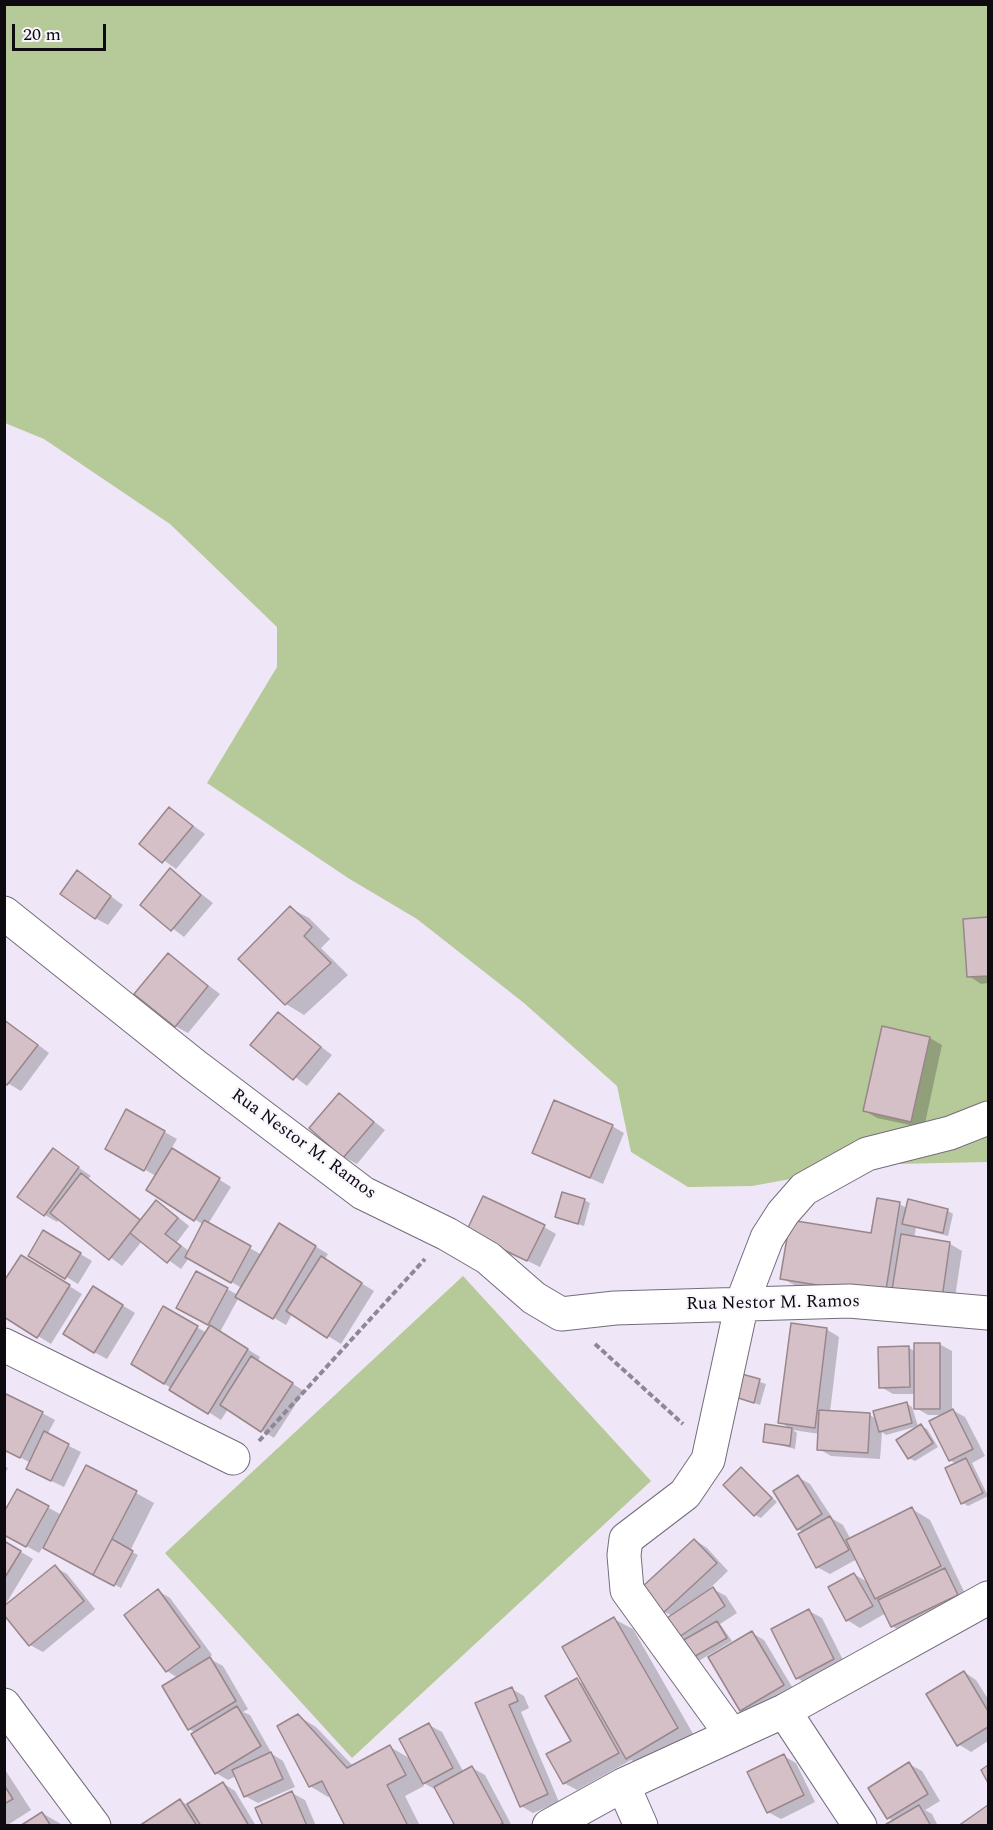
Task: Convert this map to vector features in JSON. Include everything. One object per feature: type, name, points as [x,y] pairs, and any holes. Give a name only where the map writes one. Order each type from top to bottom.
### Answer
[{"type":"street","name":"Rua Nestor M. Ramos","points":[[4,913],[194,1065],[363,1193],[447,1234],[488,1258],[534,1298],[561,1314],[742,1303],[849,1301],[988,1313]]},
{"type":"street","points":[[732,1734],[627,1590],[624,1555],[626,1539],[685,1494],[708,1460],[742,1303],[767,1238],[783,1213],[804,1190],[867,1154],[950,1133],[988,1118]]},
{"type":"street","points":[[4,1345],[233,1458]]},
{"type":"street","points":[[549,1826],[623,1785],[784,1711],[988,1598]]},
{"type":"street","points":[[4,1705],[94,1826]]},
{"type":"street","points":[[784,1711],[860,1826]]},
{"type":"street","points":[[623,1785],[641,1826]]},
{"type":"path","points":[[233,1458],[263,1439],[447,1234]]},
{"type":"path","points":[[561,1314],[710,1448]]},
{"type":"green space","points":[[4,5],[988,5],[988,1162],[895,1164],[823,1173],[752,1186],[688,1187],[631,1152],[617,1086],[524,1003],[417,919],[348,878],[207,783],[277,667],[277,627],[170,524],[44,439],[5,423]]},
{"type":"green space","points":[[463,1276],[651,1481],[352,1758],[165,1553]]},
{"type":"building","points":[[169,807],[193,826],[162,863],[139,844]]},
{"type":"building","points":[[170,868],[201,895],[171,931],[140,905]]},
{"type":"building","points":[[77,870],[111,896],[95,919],[60,894]]},
{"type":"building","points":[[290,906],[312,927],[304,936],[331,963],[285,1005],[238,959]]},
{"type":"building","points":[[988,917],[988,976],[967,977],[963,919]]},
{"type":"building","points":[[168,953],[208,986],[175,1027],[134,994]]},
{"type":"building","points":[[278,1012],[321,1047],[293,1080],[250,1045]]},
{"type":"building","points":[[4,1020],[38,1045],[7,1085],[4,1083]]},
{"type":"building","points":[[882,1026],[930,1037],[911,1122],[863,1111]]},
{"type":"building","points":[[339,1093],[374,1122],[343,1158],[309,1128]]},
{"type":"building","points":[[554,1100],[613,1125],[590,1178],[532,1153]]},
{"type":"building","points":[[126,1109],[165,1131],[144,1171],[105,1149]]},
{"type":"building","points":[[53,1148],[79,1167],[44,1216],[17,1197]]},
{"type":"building","points":[[172,1148],[220,1178],[194,1221],[146,1190]]},
{"type":"building","points":[[81,1173],[140,1220],[109,1260],[50,1213]]},
{"type":"building","points":[[562,1192],[585,1199],[578,1224],[555,1217]]},
{"type":"building","points":[[483,1196],[545,1225],[527,1261],[466,1232]]},
{"type":"building","points":[[877,1198],[900,1202],[885,1296],[780,1279],[790,1220],[871,1233]]},
{"type":"building","points":[[908,1199],[948,1209],[943,1233],[902,1224]]},
{"type":"building","points":[[156,1200],[178,1218],[165,1234],[181,1246],[167,1263],[130,1233]]},
{"type":"building","points":[[204,1220],[251,1246],[231,1283],[185,1257]]},
{"type":"building","points":[[279,1223],[316,1246],[273,1319],[235,1297]]},
{"type":"building","points":[[43,1230],[81,1253],[65,1279],[28,1256]]},
{"type":"building","points":[[901,1234],[950,1242],[942,1298],[892,1290]]},
{"type":"building","points":[[21,1255],[70,1285],[37,1338],[4,1317],[4,1281]]},
{"type":"building","points":[[321,1256],[362,1283],[327,1338],[286,1311]]},
{"type":"building","points":[[196,1271],[228,1288],[208,1325],[176,1308]]},
{"type":"building","points":[[93,1286],[123,1305],[94,1353],[63,1334]]},
{"type":"building","points":[[163,1306],[198,1326],[164,1384],[131,1364]]},
{"type":"building","points":[[791,1323],[827,1328],[815,1428],[778,1423]]},
{"type":"building","points":[[210,1325],[248,1349],[208,1414],[169,1390]]},
{"type":"building","points":[[914,1343],[940,1343],[940,1409],[914,1409]]},
{"type":"building","points":[[909,1346],[910,1387],[879,1388],[878,1347]]},
{"type":"building","points":[[251,1356],[293,1383],[261,1432],[220,1405]]},
{"type":"building","points":[[738,1373],[760,1379],[754,1403],[732,1396]]},
{"type":"building","points":[[4,1393],[43,1412],[20,1458],[4,1450]]},
{"type":"building","points":[[907,1402],[912,1423],[879,1432],[873,1411]]},
{"type":"building","points":[[953,1409],[973,1449],[949,1461],[929,1421]]},
{"type":"building","points":[[819,1410],[870,1413],[868,1453],[817,1450]]},
{"type":"building","points":[[765,1424],[792,1428],[790,1446],[763,1442]]},
{"type":"building","points":[[921,1424],[933,1443],[908,1459],[896,1440]]},
{"type":"building","points":[[44,1431],[69,1444],[51,1481],[26,1469]]},
{"type":"building","points":[[966,1458],[983,1493],[961,1504],[945,1468]]},
{"type":"building","points":[[86,1465],[137,1491],[93,1575],[43,1548]]},
{"type":"building","points":[[741,1467],[772,1498],[754,1516],[723,1485]]},
{"type":"building","points":[[798,1475],[822,1514],[797,1530],[773,1491]]},
{"type":"building","points":[[17,1489],[49,1506],[26,1547],[4,1535],[4,1512]]},
{"type":"building","points":[[912,1507],[941,1566],[875,1599],[846,1540]]},
{"type":"building","points":[[830,1516],[849,1550],[816,1568],[798,1534]]},
{"type":"building","points":[[112,1539],[133,1551],[114,1586],[93,1575]]},
{"type":"building","points":[[694,1539],[717,1563],[663,1613],[641,1588]]},
{"type":"building","points":[[4,1541],[21,1551],[4,1579]]},
{"type":"building","points":[[55,1565],[84,1601],[29,1646],[4,1615],[4,1606]]},
{"type":"building","points":[[945,1568],[958,1595],[891,1627],[878,1600]]},
{"type":"building","points":[[854,1573],[873,1606],[846,1621],[828,1587]]},
{"type":"building","points":[[713,1587],[725,1606],[679,1637],[667,1618]]},
{"type":"building","points":[[158,1589],[200,1647],[166,1672],[124,1615]]},
{"type":"building","points":[[809,1609],[834,1659],[796,1679],[771,1629]]},
{"type":"building","points":[[614,1617],[678,1728],[626,1759],[562,1647]]},
{"type":"building","points":[[717,1621],[727,1638],[690,1659],[680,1642]]},
{"type":"building","points":[[752,1631],[784,1685],[740,1711],[708,1657]]},
{"type":"building","points":[[210,1657],[236,1701],[188,1730],[162,1686]]},
{"type":"building","points":[[964,1671],[988,1711],[988,1727],[957,1746],[926,1694]]},
{"type":"building","points":[[577,1678],[619,1753],[563,1784],[546,1754],[571,1741],[545,1696]]},
{"type":"building","points":[[512,1687],[518,1701],[509,1705],[548,1794],[520,1807],[475,1703]]},
{"type":"building","points":[[237,1706],[261,1746],[215,1774],[191,1734]]},
{"type":"building","points":[[298,1714],[347,1768],[390,1745],[406,1775],[387,1785],[408,1826],[345,1826],[322,1781],[309,1787],[277,1726]]},
{"type":"building","points":[[429,1723],[453,1768],[423,1784],[399,1739]]},
{"type":"building","points":[[271,1752],[283,1779],[244,1797],[232,1770]]},
{"type":"building","points":[[784,1754],[804,1795],[767,1813],[747,1772]]},
{"type":"building","points":[[909,1762],[928,1794],[887,1819],[868,1788]]},
{"type":"building","points":[[988,1765],[988,1783],[981,1770]]},
{"type":"building","points":[[472,1766],[503,1823],[498,1826],[455,1826],[434,1787]]},
{"type":"building","points":[[223,1782],[249,1826],[201,1826],[187,1804]]},
{"type":"building","points":[[4,1785],[13,1799],[4,1804]]},
{"type":"building","points":[[292,1791],[307,1826],[263,1826],[255,1808]]},
{"type":"building","points":[[180,1799],[197,1826],[139,1826]]},
{"type":"building","points":[[919,1805],[931,1826],[883,1826]]},
{"type":"building","points":[[988,1805],[988,1826],[958,1826]]},
{"type":"building","points":[[42,1812],[51,1826],[20,1826]]}]
